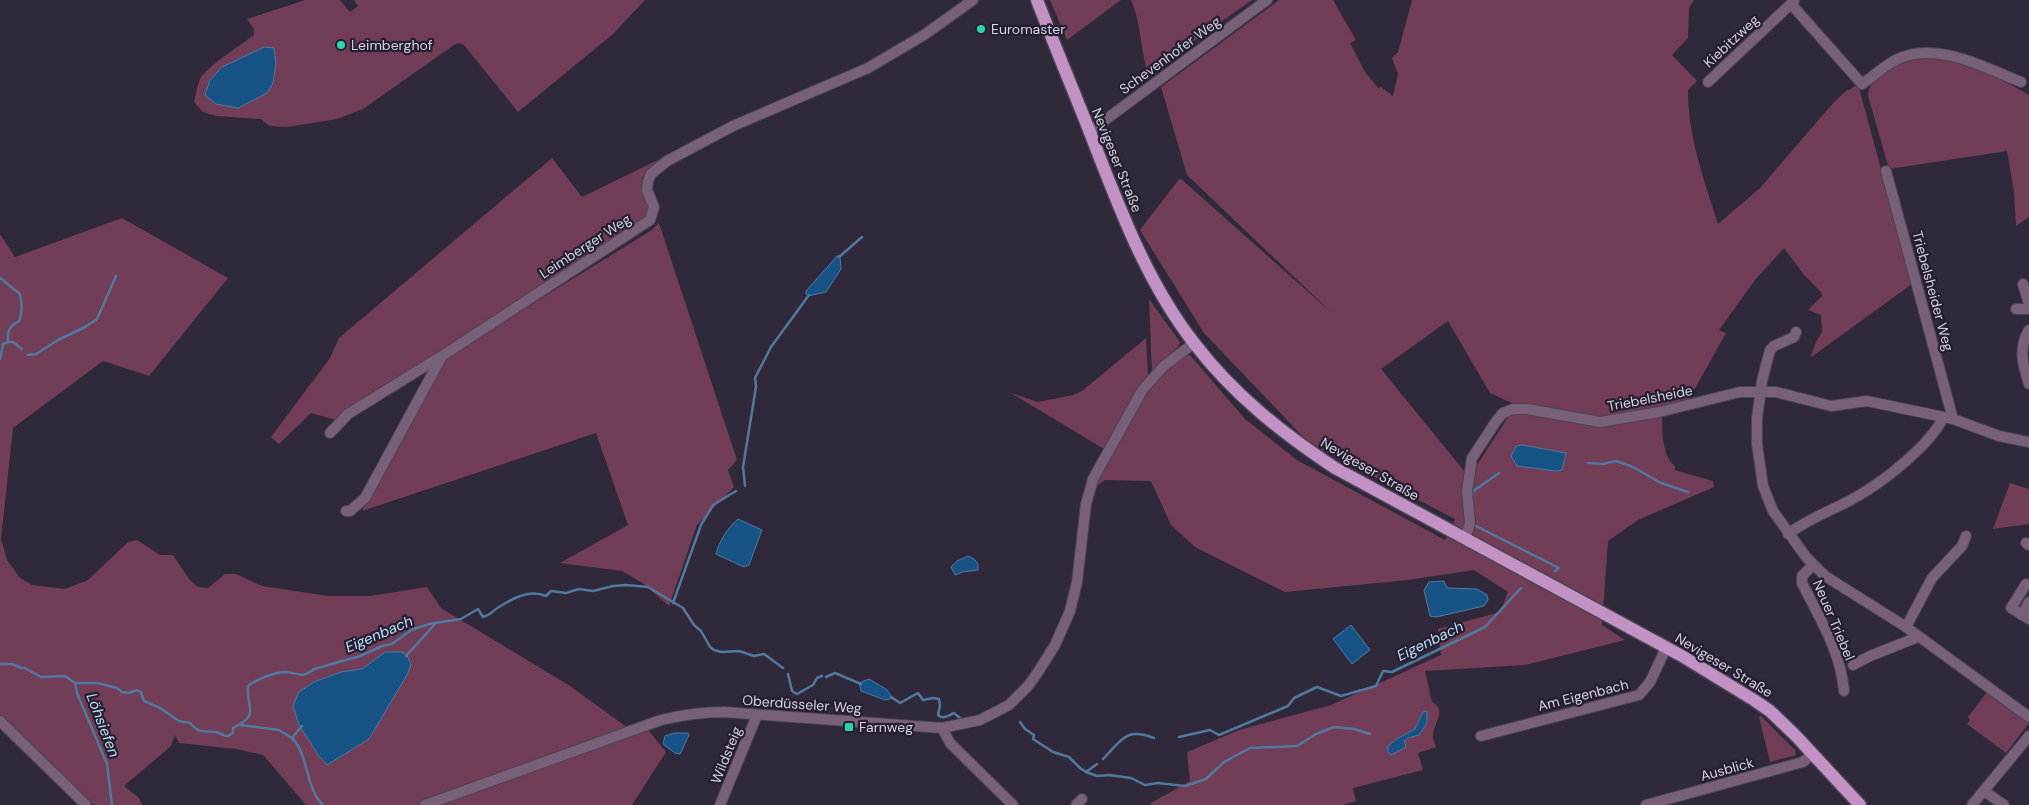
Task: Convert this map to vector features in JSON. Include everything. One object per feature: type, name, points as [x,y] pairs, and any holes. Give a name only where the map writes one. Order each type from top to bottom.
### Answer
[{"type":"main road","name":"Nevigeser Straße","points":[[1037,0],[1128,229],[1155,285],[1194,343],[1246,400],[1270,422],[1300,445],[1350,477],[1666,648],[1765,707],[1796,736],[1860,805]]},
{"type":"street","name":"Leimberger Weg","points":[[346,511],[350,511],[365,498],[442,356],[650,220],[654,207],[647,190],[651,174],[666,162],[733,126],[868,68],[924,35],[973,0]]},
{"type":"street","name":"Schevenhofer Weg","points":[[1089,132],[1267,0]]},
{"type":"street","points":[[1793,2],[1862,84],[1899,58],[1924,53],[1970,62],[2022,82]]},
{"type":"street","name":"Kiebitzweg","points":[[1708,82],[1793,2]]},
{"type":"street","name":"Triebelsheider Weg","points":[[1886,171],[1953,419]]},
{"type":"street","points":[[2023,284],[2029,304]]},
{"type":"street","points":[[2016,309],[2029,308]]},
{"type":"street","points":[[2029,330],[2023,344],[2022,356],[2029,384]]},
{"type":"street","points":[[1761,391],[1770,350],[1774,346],[1794,337],[1796,332]]},
{"type":"street","name":"Oberdüsseler Weg","points":[[425,805],[661,720],[702,712],[942,728],[980,720],[998,712],[1009,705],[1028,686],[1038,672],[1055,645],[1070,611],[1077,582],[1086,504],[1092,479],[1143,389],[1164,366],[1194,343]]},
{"type":"street","points":[[330,433],[348,414],[442,356]]},
{"type":"street","name":"Triebelsheide","points":[[1466,539],[1470,523],[1466,491],[1471,462],[1476,450],[1497,420],[1506,411],[1513,408],[1600,422],[1659,412],[1740,392],[1761,391],[1776,392],[1831,406],[1867,401],[1953,419],[1999,436],[2029,442]]},
{"type":"street","name":"Neuer Triebel","points":[[1761,391],[1757,418],[1757,444],[1763,486],[1773,511],[1788,534],[1813,565],[1825,576],[1906,627],[2029,717]]},
{"type":"street","points":[[1788,534],[1805,521],[1848,502],[1881,482],[1899,468],[1927,440],[1939,426],[1942,417]]},
{"type":"street","points":[[1906,627],[1932,578],[1962,546],[1966,536]]},
{"type":"street","name":"Neuer Triebel","points":[[1813,565],[1802,576],[1802,583],[1827,633],[1840,666],[1844,692]]},
{"type":"street","points":[[2026,584],[2011,608],[2025,617],[2029,602]]},
{"type":"street","name":"Neuer Triebel","points":[[1853,665],[1870,656],[1918,637]]},
{"type":"street","name":"Am Eigenbach","points":[[1481,736],[1640,694],[1650,682],[1666,648]]},
{"type":"street","name":"Wildsteig","points":[[720,805],[757,715]]},
{"type":"street","points":[[0,721],[86,805]]},
{"type":"street","points":[[942,728],[950,743],[1013,805]]},
{"type":"street","points":[[1972,805],[2029,736]]},
{"type":"street","name":"Ausblick","points":[[1646,805],[1681,800],[1803,762],[1812,754]]},
{"type":"street","points":[[1984,792],[2004,805]]},
{"type":"shaded area","points":[[305,0],[340,0],[350,12],[358,6],[354,0],[645,0],[613,34],[518,112],[464,45],[459,43],[363,109],[337,119],[288,127],[270,126],[261,119],[216,116],[203,112],[194,102],[200,79],[216,63],[254,35],[254,29],[247,19]]},
{"type":"shaded area","points":[[1050,0],[1121,0],[1067,40]]},
{"type":"shaded area","points":[[1131,0],[1252,0],[1167,60],[1147,70],[1137,17]]},
{"type":"shaded area","points":[[1279,0],[1333,0],[1356,40],[1350,43],[1365,72],[1378,88],[1381,87],[1393,96],[1398,74],[1392,58],[1398,52],[1412,0],[1694,0],[1689,8],[1688,38],[1672,55],[1697,81],[1688,90],[1691,124],[1702,174],[1718,224],[1760,188],[1834,102],[1847,90],[1858,84],[1912,284],[1810,358],[1822,332],[1821,315],[1808,310],[1822,296],[1821,292],[1804,275],[1784,248],[1755,280],[1719,330],[1726,333],[1687,403],[1662,415],[1665,450],[1675,466],[1675,470],[1713,481],[1714,487],[1638,520],[1608,541],[1602,625],[1625,640],[1525,665],[1425,671],[1432,702],[1439,709],[1433,736],[1436,747],[1418,753],[1423,770],[1353,788],[1356,801],[1343,805],[1150,805],[1190,781],[1187,752],[1239,730],[1331,705],[1441,655],[1438,629],[1500,612],[1508,592],[1474,570],[1408,580],[1285,592],[1195,547],[1171,525],[1151,481],[1105,480],[1098,485],[1093,494],[1092,491],[1121,435],[1147,392],[1161,375],[1176,362],[1190,355],[1245,419],[1297,460],[1445,540],[1455,519],[1309,443],[1204,333],[1140,230],[1180,178],[1333,314],[1187,175],[1161,87]],"holes":[[[1448,321],[1490,393],[1516,405],[1469,477],[1381,369]]]},
{"type":"shaded area","points":[[1923,56],[1965,65],[2004,81],[2029,95],[2029,217],[2016,226],[2014,192],[2007,151],[1889,169],[1868,96],[1869,91],[1874,80],[1889,68],[1902,61]]},
{"type":"shaded area","points":[[552,158],[582,197],[662,158],[642,178],[645,192],[651,204],[645,222],[336,420],[311,413],[279,444],[271,437],[330,358],[339,338]]},
{"type":"shaded area","points":[[122,218],[228,278],[149,376],[103,361],[13,428],[1,539],[7,560],[20,578],[32,585],[65,589],[88,580],[128,542],[137,540],[160,555],[173,555],[189,579],[198,587],[208,588],[225,574],[236,574],[262,586],[328,596],[370,596],[427,587],[441,608],[570,686],[628,728],[649,731],[666,752],[632,805],[306,805],[263,755],[236,749],[179,743],[175,735],[171,746],[124,786],[139,798],[142,805],[94,805],[0,717],[0,234],[15,257]],"holes":[[[385,652],[328,765],[299,692],[314,682],[341,672],[362,669]]]},
{"type":"shaded area","points":[[659,223],[737,460],[728,470],[734,487],[697,525],[669,606],[644,584],[622,571],[560,563],[628,525],[596,433],[362,511],[446,357],[652,230]]},
{"type":"shaded area","points":[[1149,299],[1180,342],[1178,347],[1152,372]]},
{"type":"shaded area","points":[[1146,338],[1148,375],[1104,449],[1011,393],[1038,402],[1073,395],[1082,391]]},
{"type":"shaded area","points":[[2010,483],[2029,489],[2029,524],[1993,529]]},
{"type":"shaded area","points":[[1987,692],[2029,723],[2006,753],[1967,724],[1970,720],[1968,717]]},
{"type":"shaded area","points":[[1761,716],[1795,750],[1796,755],[1770,762],[1759,717]]},
{"type":"water","points":[[264,47],[274,48],[276,64],[273,83],[267,93],[238,108],[216,104],[205,95],[210,80],[222,67]]},
{"type":"water","points":[[837,256],[840,256],[841,269],[826,292],[808,296],[806,291]]},
{"type":"water","points":[[1523,445],[1566,453],[1562,470],[1556,471],[1517,466],[1511,456],[1516,446]]},
{"type":"water","points":[[738,519],[762,530],[749,565],[744,567],[716,554],[724,535]]},
{"type":"water","points":[[968,556],[976,561],[978,570],[955,575],[951,567],[957,561]]},
{"type":"water","points":[[1444,581],[1447,588],[1477,589],[1487,595],[1488,600],[1484,606],[1436,617],[1430,616],[1424,590],[1429,582]]},
{"type":"water","points":[[1351,625],[1370,650],[1352,664],[1333,639]]},
{"type":"water","points":[[385,652],[402,652],[407,655],[411,665],[407,675],[369,739],[327,765],[299,725],[293,706],[299,692],[314,682],[341,672],[362,669]]},
{"type":"water","points":[[869,679],[886,689],[893,698],[885,700],[861,691],[859,683]]},
{"type":"water","points":[[1427,711],[1427,723],[1419,735],[1408,738],[1404,741],[1406,747],[1391,755],[1388,752],[1388,746],[1415,729],[1423,712]]},
{"type":"water","points":[[674,733],[688,733],[689,735],[680,754],[675,753],[663,744],[665,736]]},
{"type":"waterway","points":[[839,257],[862,237]]},
{"type":"waterway","points":[[28,355],[36,354],[97,319],[116,276]]},
{"type":"waterway","points":[[0,278],[20,294],[21,301],[22,311],[20,318],[9,329],[8,342]]},
{"type":"waterway","points":[[745,486],[743,467],[756,387],[755,378],[771,347],[809,295]]},
{"type":"waterway","points":[[8,342],[13,342],[22,349]]},
{"type":"waterway","points":[[0,359],[3,344],[8,342]]},
{"type":"waterway","name":"Eigenbach","points":[[1588,463],[1603,464],[1616,461],[1631,466],[1661,483],[1688,492]]},
{"type":"waterway","name":"Eigenbach","points":[[1472,495],[1472,492],[1499,473]]},
{"type":"waterway","points":[[673,603],[701,525],[713,505],[736,491]]},
{"type":"waterway","name":"Eigenbach","points":[[1474,525],[1559,568],[1555,571]]},
{"type":"waterway","name":"Eigenbach","points":[[0,664],[12,664],[25,668],[41,677],[65,676],[75,683],[97,683],[129,693],[137,690],[141,692],[144,701],[160,708],[179,721],[190,723],[200,731],[216,732],[228,736],[233,733],[233,728],[250,715],[248,686],[265,677],[285,672],[303,675],[314,669],[360,656],[382,646],[392,644],[411,630],[429,624],[461,619],[478,609],[483,617],[486,616],[504,604],[528,594],[546,596],[551,591],[566,593],[579,589],[593,591],[626,585],[648,587],[683,608],[714,650],[721,652],[739,651],[754,656],[764,654],[783,668]]},
{"type":"waterway","name":"Eigenbach","points":[[1179,737],[1210,730],[1219,735],[1288,706],[1294,698],[1317,687],[1341,696],[1376,686],[1383,671],[1392,672],[1485,627],[1521,588]]},
{"type":"waterway","points":[[406,656],[435,624]]},
{"type":"waterway","name":"Eigenbach","points":[[826,677],[835,673],[861,684]]},
{"type":"waterway","name":"Eigenbach","points":[[788,674],[792,691],[797,694],[813,685],[817,678],[822,676]]},
{"type":"waterway","name":"Löhsiefen","points":[[75,683],[77,693],[107,764],[112,805]]},
{"type":"waterway","name":"Eigenbach","points":[[891,697],[900,703],[918,693],[923,700],[939,699],[938,715],[944,717],[954,713],[960,718]]},
{"type":"waterway","name":"Eigenbach","points":[[1020,722],[1025,729],[1034,735],[1033,739],[1053,752],[1069,757],[1086,772],[1097,764]]},
{"type":"waterway","points":[[240,725],[279,730],[292,738],[302,726]]},
{"type":"waterway","points":[[1086,772],[1097,776],[1109,775],[1131,778],[1145,785],[1158,783],[1185,786],[1206,779],[1224,762],[1250,748],[1297,746],[1316,734],[1334,727],[1354,729],[1370,734]]},
{"type":"waterway","name":"Eigenbach","points":[[1103,759],[1125,737],[1136,734],[1154,738]]},
{"type":"waterway","points":[[292,738],[301,753],[313,790],[323,805]]},
{"type":"place","name":"Euromaster","points":[[981,29]]},
{"type":"place","name":"Leimberghof","points":[[341,45]]},
{"type":"place","name":"Farnweg","points":[[849,727]]}]
